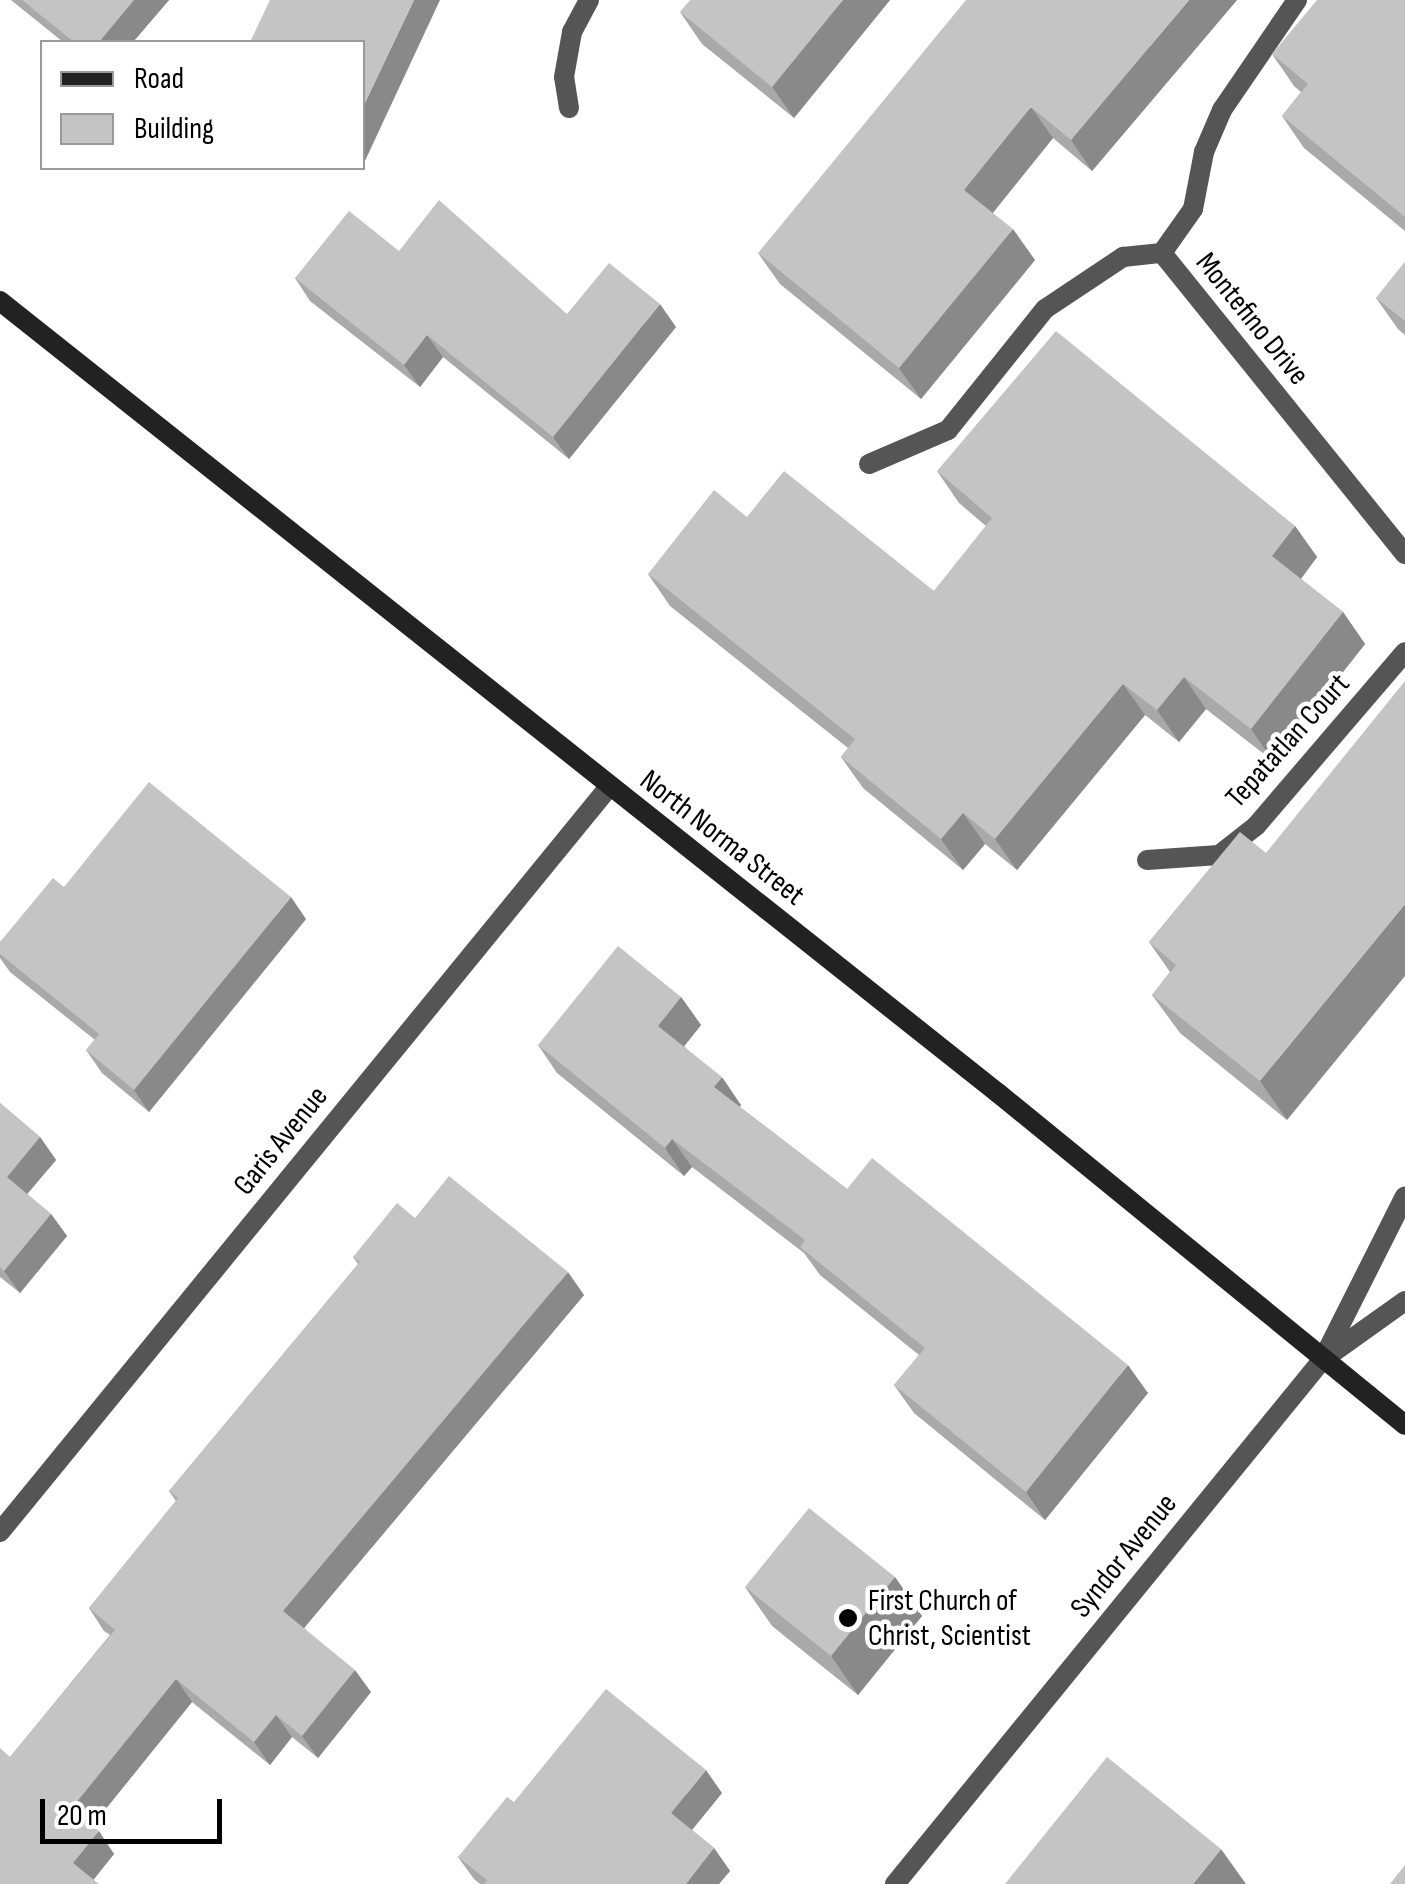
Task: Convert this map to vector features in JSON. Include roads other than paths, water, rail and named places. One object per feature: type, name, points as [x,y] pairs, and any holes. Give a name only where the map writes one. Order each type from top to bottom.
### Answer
[{"type":"street","points":[[569,108],[564,77],[572,32],[589,0]]},
{"type":"street","name":"Montefino Drive","points":[[1297,0],[1222,110],[1204,152],[1194,209],[1162,253],[1405,554]]},
{"type":"street","points":[[869,464],[948,430],[1045,309],[1123,258],[1162,253]]},
{"type":"street","name":"North Norma Street","points":[[0,301],[608,788],[998,1093],[1405,1425]]},
{"type":"street","name":"Tepatatlan Court","points":[[1148,860],[1219,854],[1244,836],[1293,789],[1405,652]]},
{"type":"street","name":"Garis Avenue","points":[[0,1532],[608,788]]},
{"type":"street","points":[[1323,1359],[1405,1196]]},
{"type":"street","points":[[1323,1359],[1405,1302]]},
{"type":"street","name":"Syndor Avenue","points":[[895,1884],[1323,1359]]},
{"type":"place","name":"First Church of Christ, Scientist","points":[[848,1618]]}]
